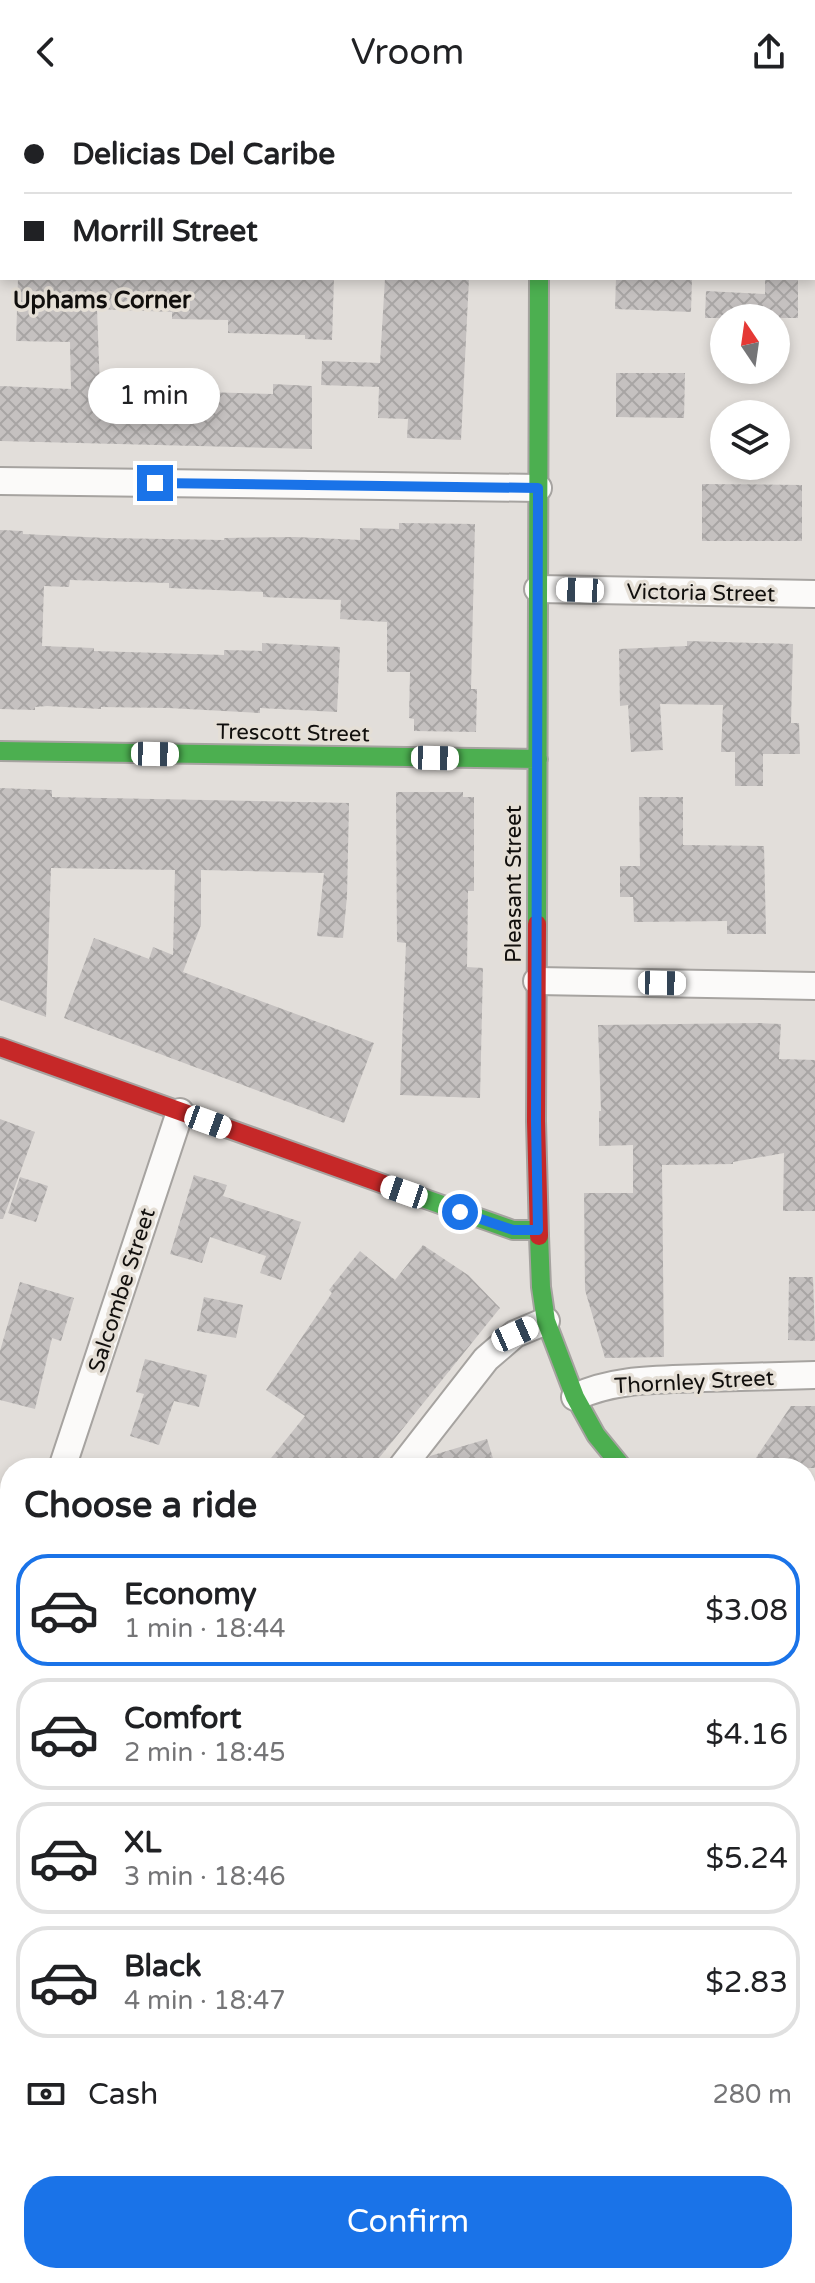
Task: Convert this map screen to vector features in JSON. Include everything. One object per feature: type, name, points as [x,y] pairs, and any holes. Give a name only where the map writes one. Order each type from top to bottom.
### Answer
[{"type":"street","name":"Pleasant Street","points":[[539,280],[537,981],[541,1287],[546,1321],[575,1397],[596,1435],[615,1458]]},
{"type":"street","points":[[0,481],[538,488]]},
{"type":"street","name":"Victoria Street","points":[[538,589],[815,594]]},
{"type":"street","name":"Trescott Street","points":[[0,751],[538,759]]},
{"type":"street","points":[[537,981],[815,986]]},
{"type":"street","points":[[0,1047],[488,1222],[513,1230],[538,1230]]},
{"type":"street","name":"Salcombe Street","points":[[65,1458],[180,1112]]},
{"type":"street","points":[[409,1458],[486,1359],[515,1334],[546,1321]]},
{"type":"street","name":"Thornley Street","points":[[575,1397],[595,1388],[640,1380],[815,1375]]},
{"type":"building","points":[[18,280],[334,280],[332,340],[305,339],[305,335],[228,333],[228,320],[172,319],[172,312],[97,309],[100,389],[273,394],[273,384],[312,386],[312,449],[0,441],[0,386],[71,389],[70,342],[16,341]]},
{"type":"building","points":[[385,280],[469,280],[461,440],[407,438],[408,419],[378,418],[379,387],[321,385],[322,361],[380,363]]},
{"type":"building","points":[[616,280],[692,280],[691,312],[615,309]]},
{"type":"building","points":[[765,280],[798,280],[798,318],[790,318],[790,304],[710,304],[710,318],[705,318],[706,291],[765,294]]},
{"type":"building","points":[[616,373],[685,373],[684,418],[616,417]]},
{"type":"building","points":[[702,484],[802,485],[802,541],[702,541]]},
{"type":"building","points":[[399,523],[475,524],[471,689],[477,689],[476,732],[414,731],[414,719],[409,718],[410,672],[387,672],[387,622],[340,619],[341,600],[263,597],[263,592],[169,588],[169,583],[70,580],[69,587],[44,586],[42,646],[94,648],[94,651],[224,655],[224,650],[262,651],[262,643],[340,647],[337,712],[260,708],[260,713],[47,706],[35,707],[35,710],[0,709],[0,530],[106,538],[224,540],[295,537],[360,540],[360,528],[399,529]]},
{"type":"building","points":[[687,641],[793,644],[791,723],[799,723],[800,754],[763,754],[763,786],[735,786],[735,752],[721,752],[723,705],[660,704],[663,750],[631,752],[628,705],[620,706],[619,649],[687,646]]},
{"type":"building","points":[[0,788],[52,790],[52,797],[349,803],[343,938],[317,936],[324,873],[201,870],[201,925],[183,972],[374,1043],[344,1123],[64,1018],[94,938],[149,959],[153,947],[173,955],[175,870],[51,868],[46,1017],[0,1000]]},
{"type":"building","points":[[396,792],[463,792],[463,797],[474,797],[474,891],[468,891],[467,967],[483,968],[480,1098],[400,1095],[406,943],[397,942]]},
{"type":"building","points":[[639,797],[683,797],[683,845],[764,846],[766,934],[727,934],[727,921],[634,922],[633,897],[620,897],[620,866],[640,866]]},
{"type":"building","points":[[781,1024],[779,1059],[815,1060],[815,1211],[783,1211],[784,1153],[733,1164],[662,1165],[664,1357],[605,1358],[585,1290],[584,1193],[633,1193],[633,1145],[599,1146],[598,1025]]},
{"type":"building","points":[[0,1119],[35,1132],[3,1219],[0,1219]]},
{"type":"building","points":[[194,1175],[227,1185],[223,1196],[301,1222],[281,1280],[260,1273],[266,1256],[210,1237],[202,1263],[170,1254]]},
{"type":"building","points":[[20,1177],[48,1186],[36,1222],[8,1213]]},
{"type":"building","points":[[423,1245],[468,1275],[500,1308],[379,1458],[271,1458],[305,1416],[266,1390],[332,1293],[329,1290],[360,1251],[395,1280]]},
{"type":"building","points":[[789,1277],[813,1277],[815,1341],[788,1340]]},
{"type":"building","points":[[20,1282],[74,1298],[61,1341],[52,1338],[35,1409],[0,1400],[0,1351]]},
{"type":"building","points":[[204,1297],[243,1305],[236,1338],[197,1331]]},
{"type":"building","points":[[145,1359],[207,1375],[199,1407],[174,1401],[159,1445],[130,1436],[144,1394],[136,1392]]},
{"type":"building","points":[[791,1406],[815,1406],[815,1458],[756,1458]]},
{"type":"building","points":[[487,1439],[493,1458],[428,1458]]},
{"type":"traffic: fast","points":[[537,924],[539,280]]},
{"type":"traffic: fast","points":[[0,751],[538,759]]},
{"type":"traffic: fast","points":[[403,1191],[513,1230],[538,1230]]},
{"type":"traffic: fast","points":[[539,1236],[546,1321],[575,1397],[596,1435],[615,1458]]},
{"type":"traffic: jam","points":[[537,924],[539,1236]]},
{"type":"traffic: jam","points":[[0,1047],[403,1191]]},
{"type":"district","name":"Uphams Corner","points":[[102,300]]},
{"type":"route","points":[[155,483],[538,488],[538,1230],[513,1230],[460,1212]]}]
